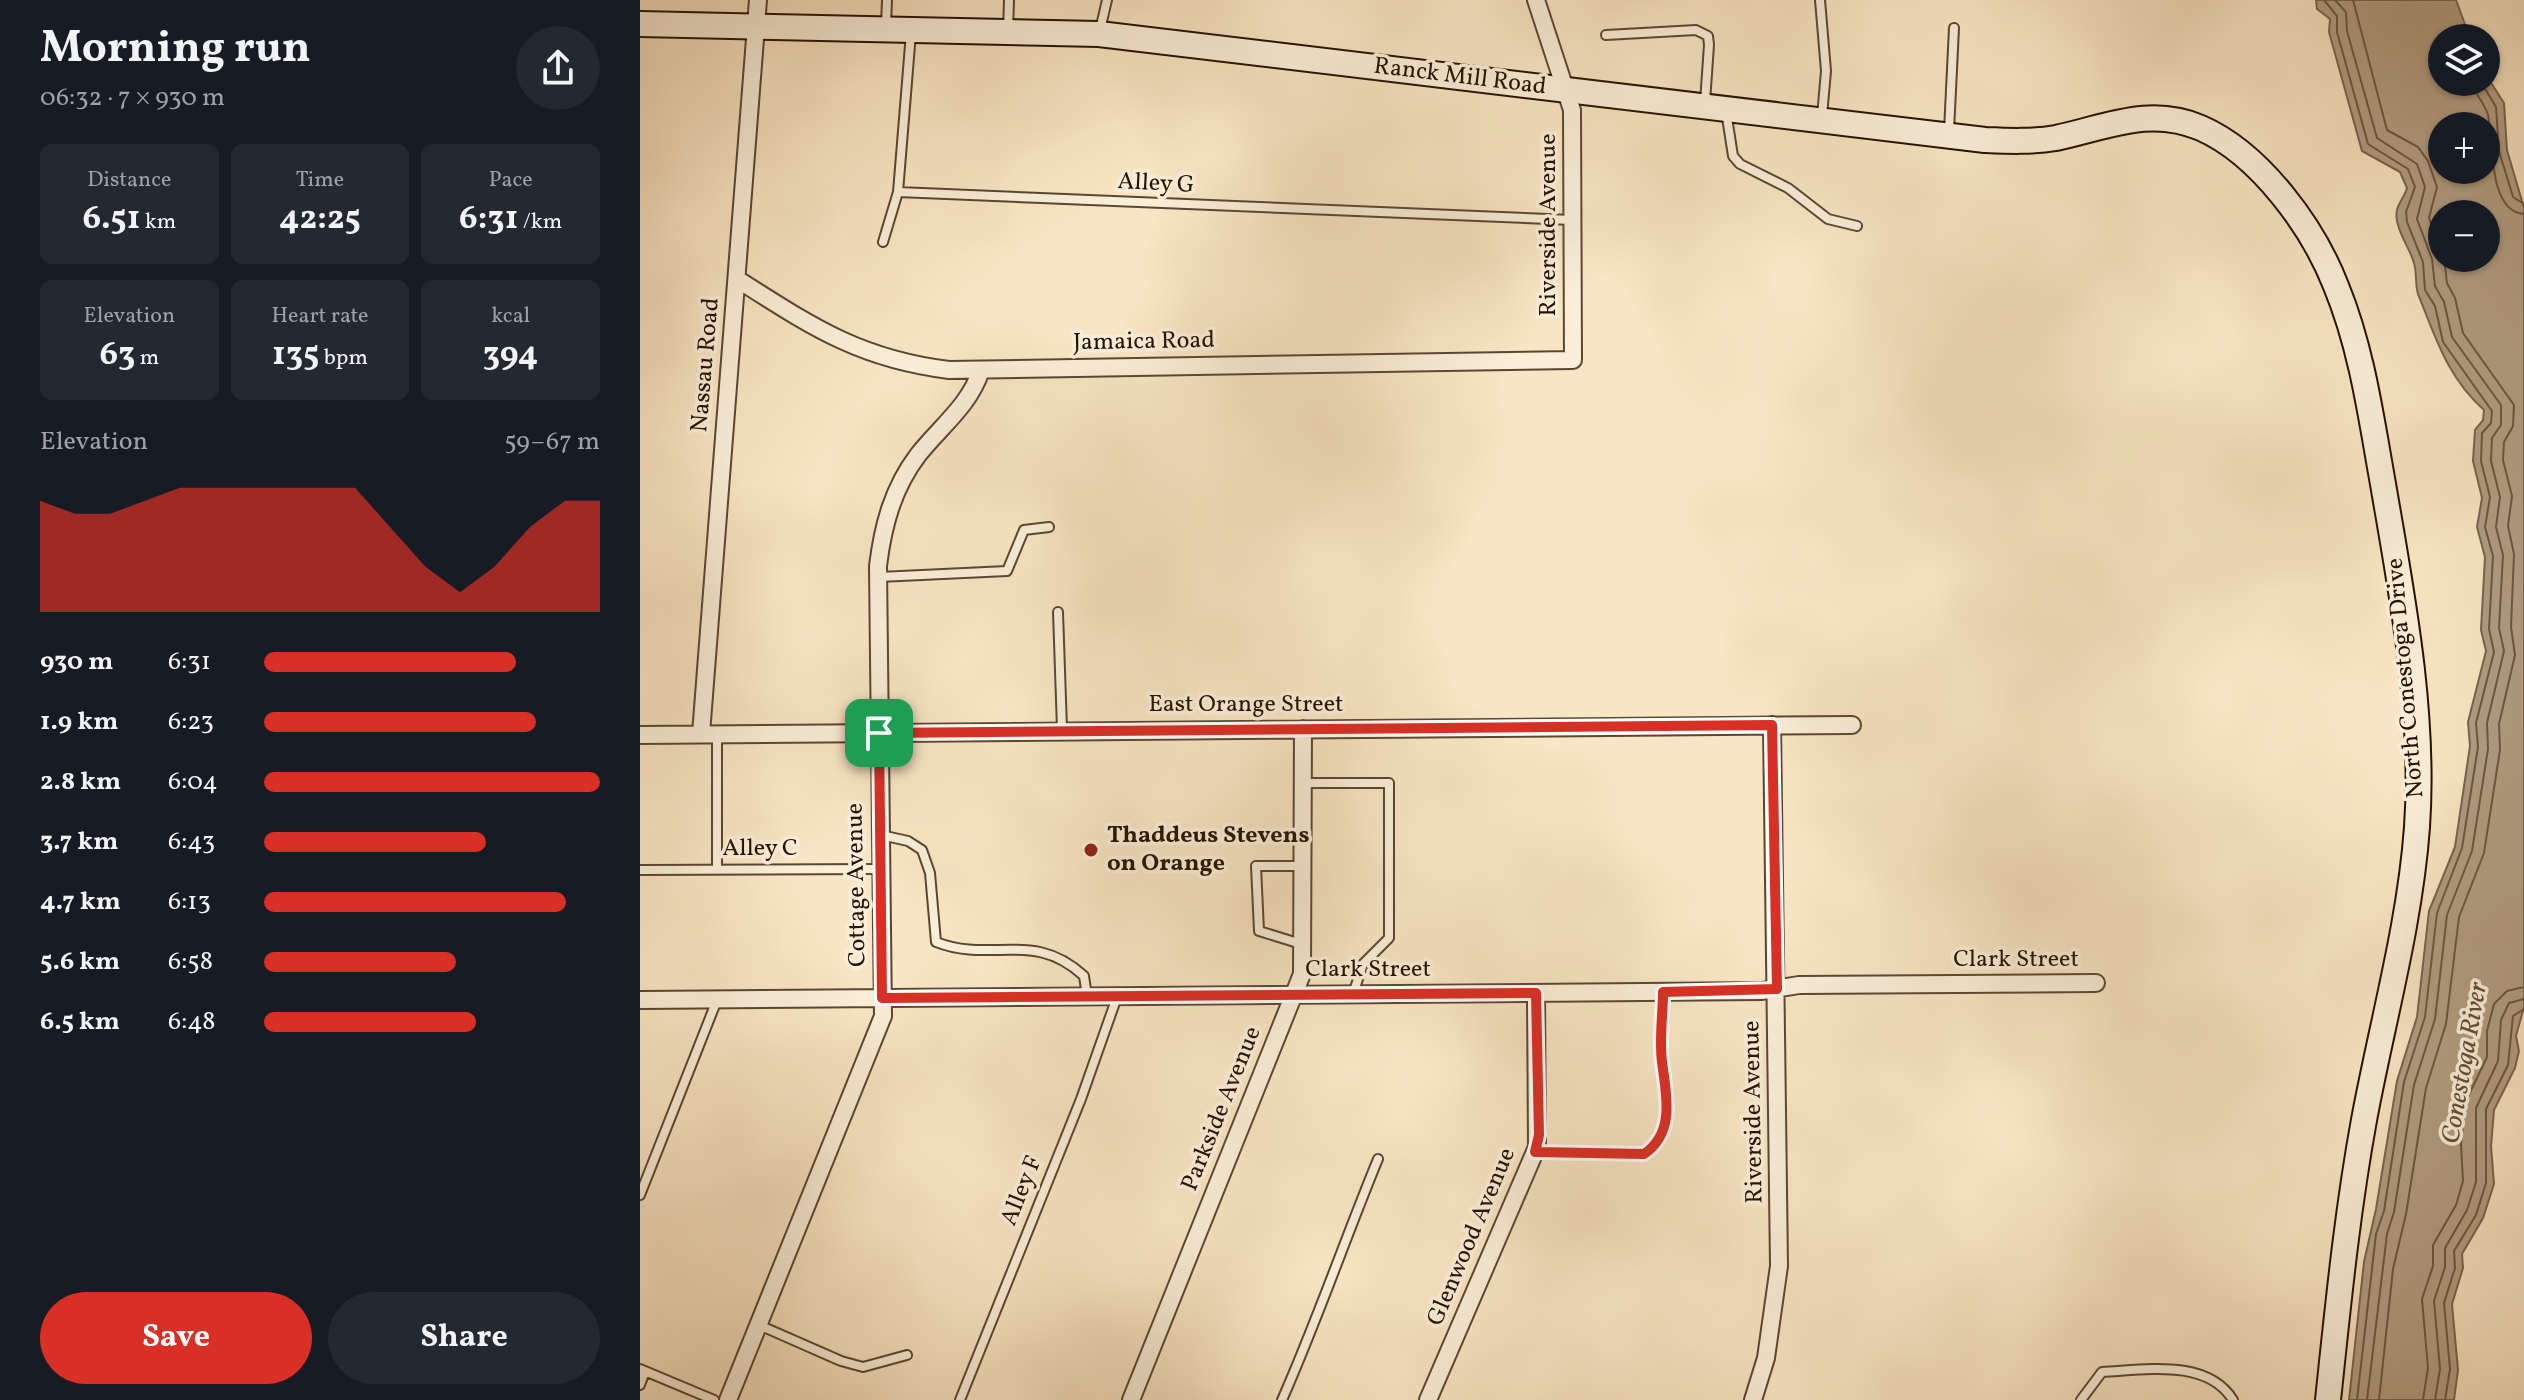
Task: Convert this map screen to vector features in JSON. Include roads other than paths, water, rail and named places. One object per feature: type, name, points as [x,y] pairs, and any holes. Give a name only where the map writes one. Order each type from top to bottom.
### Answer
[{"type":"street","name":"Nassau Road","points":[[709,734],[758,0]]},
{"type":"street","name":"Riverside Avenue","points":[[1536,0],[1572,110],[1573,360]]},
{"type":"street","name":"Ranck Mill Road","points":[[640,24],[1099,34],[1949,136],[2042,140],[2134,117],[2160,117],[2204,130],[2260,172]]},
{"type":"street","name":"North Conestoga Drive","points":[[2260,172],[2300,222],[2328,267],[2350,324],[2363,373],[2396,557],[2416,737],[2415,854],[2350,1201],[2328,1400]]},
{"type":"street","name":"Jamaica Road","points":[[737,279],[845,345],[915,366],[981,370],[1573,360]]},
{"type":"street","name":"Cottage Avenue","points":[[728,1400],[881,1021],[878,577],[881,536],[895,493],[920,453],[959,410],[981,370]]},
{"type":"street","name":"Riverside Avenue","points":[[1753,1400],[1766,1358],[1779,1266],[1772,725]]},
{"type":"street","name":"East Orange Street","points":[[640,735],[1062,729],[1852,725]]},
{"type":"street","name":"Parkside Avenue","points":[[1131,1400],[1302,974],[1303,729]]},
{"type":"street","name":"Clark Street","points":[[640,1000],[1663,992],[1777,989],[1799,985],[2096,983]]},
{"type":"street","name":"Glenwood Avenue","points":[[1428,1400],[1535,1152],[1539,1135],[1536,993]]},
{"type":"lane","points":[[886,30],[887,0]]},
{"type":"lane","points":[[1008,32],[1009,0]]},
{"type":"lane","points":[[1099,34],[1107,0]]},
{"type":"lane","points":[[1820,0],[1826,71],[1821,121]]},
{"type":"lane","points":[[1949,136],[1954,28]]},
{"type":"lane","points":[[883,242],[898,192],[911,30]]},
{"type":"lane","points":[[1606,35],[1703,32],[1708,36],[1715,108],[1740,164],[1788,188],[1828,219],[1857,226]]},
{"type":"lane","name":"Alley G","points":[[898,192],[1573,220]]},
{"type":"lane","points":[[878,577],[1007,571],[1024,530],[1049,527]]},
{"type":"lane","points":[[1058,612],[1062,729]]},
{"type":"lane","points":[[709,734],[717,869]]},
{"type":"lane","points":[[1302,783],[1389,783],[1389,938],[1363,964],[1352,995]]},
{"type":"lane","points":[[881,835],[908,841],[922,850],[930,873],[936,942],[955,949],[1048,951],[1065,958],[1084,976],[1087,996]]},
{"type":"lane","points":[[1302,866],[1256,866],[1259,931],[1302,944]]},
{"type":"lane","name":"Alley C","points":[[640,870],[881,869]]},
{"type":"lane","points":[[1535,1152],[1644,1154],[1655,1146],[1669,1112],[1662,1063],[1663,992]]},
{"type":"lane","name":"Alley F","points":[[960,1400],[1081,1099],[1117,996]]},
{"type":"lane","points":[[640,1195],[717,1000]]},
{"type":"lane","points":[[1282,1400],[1314,1328],[1329,1278],[1378,1159]]},
{"type":"lane","points":[[758,1325],[841,1361],[863,1367],[907,1355]]},
{"type":"lane","points":[[2081,1400],[2102,1372],[2174,1369],[2201,1375],[2227,1390],[2233,1400]]},
{"type":"lane","points":[[640,1385],[643,1370],[714,1400]]},
{"type":"water","name":"Conestoga River","points":[[2316,0],[2456,0],[2465,24],[2428,24],[2428,96],[2500,96],[2504,103],[2507,150],[2524,208],[2524,1007],[2516,1036],[2519,1051],[2515,1068],[2494,1110],[2491,1146],[2494,1184],[2483,1218],[2462,1254],[2463,1268],[2452,1304],[2458,1370],[2454,1400],[2349,1400],[2364,1262],[2397,1081],[2417,1017],[2429,911],[2455,847],[2470,746],[2468,722],[2486,651],[2481,630],[2485,557],[2477,527],[2482,498],[2473,461],[2475,430],[2483,420],[2484,410],[2452,370],[2418,294],[2414,263],[2396,216],[2407,188],[2400,172],[2362,151],[2329,32],[2330,19],[2317,9]]},
{"type":"place","name":"Thaddeus Stevens on Orange","points":[[1091,850]]}]
